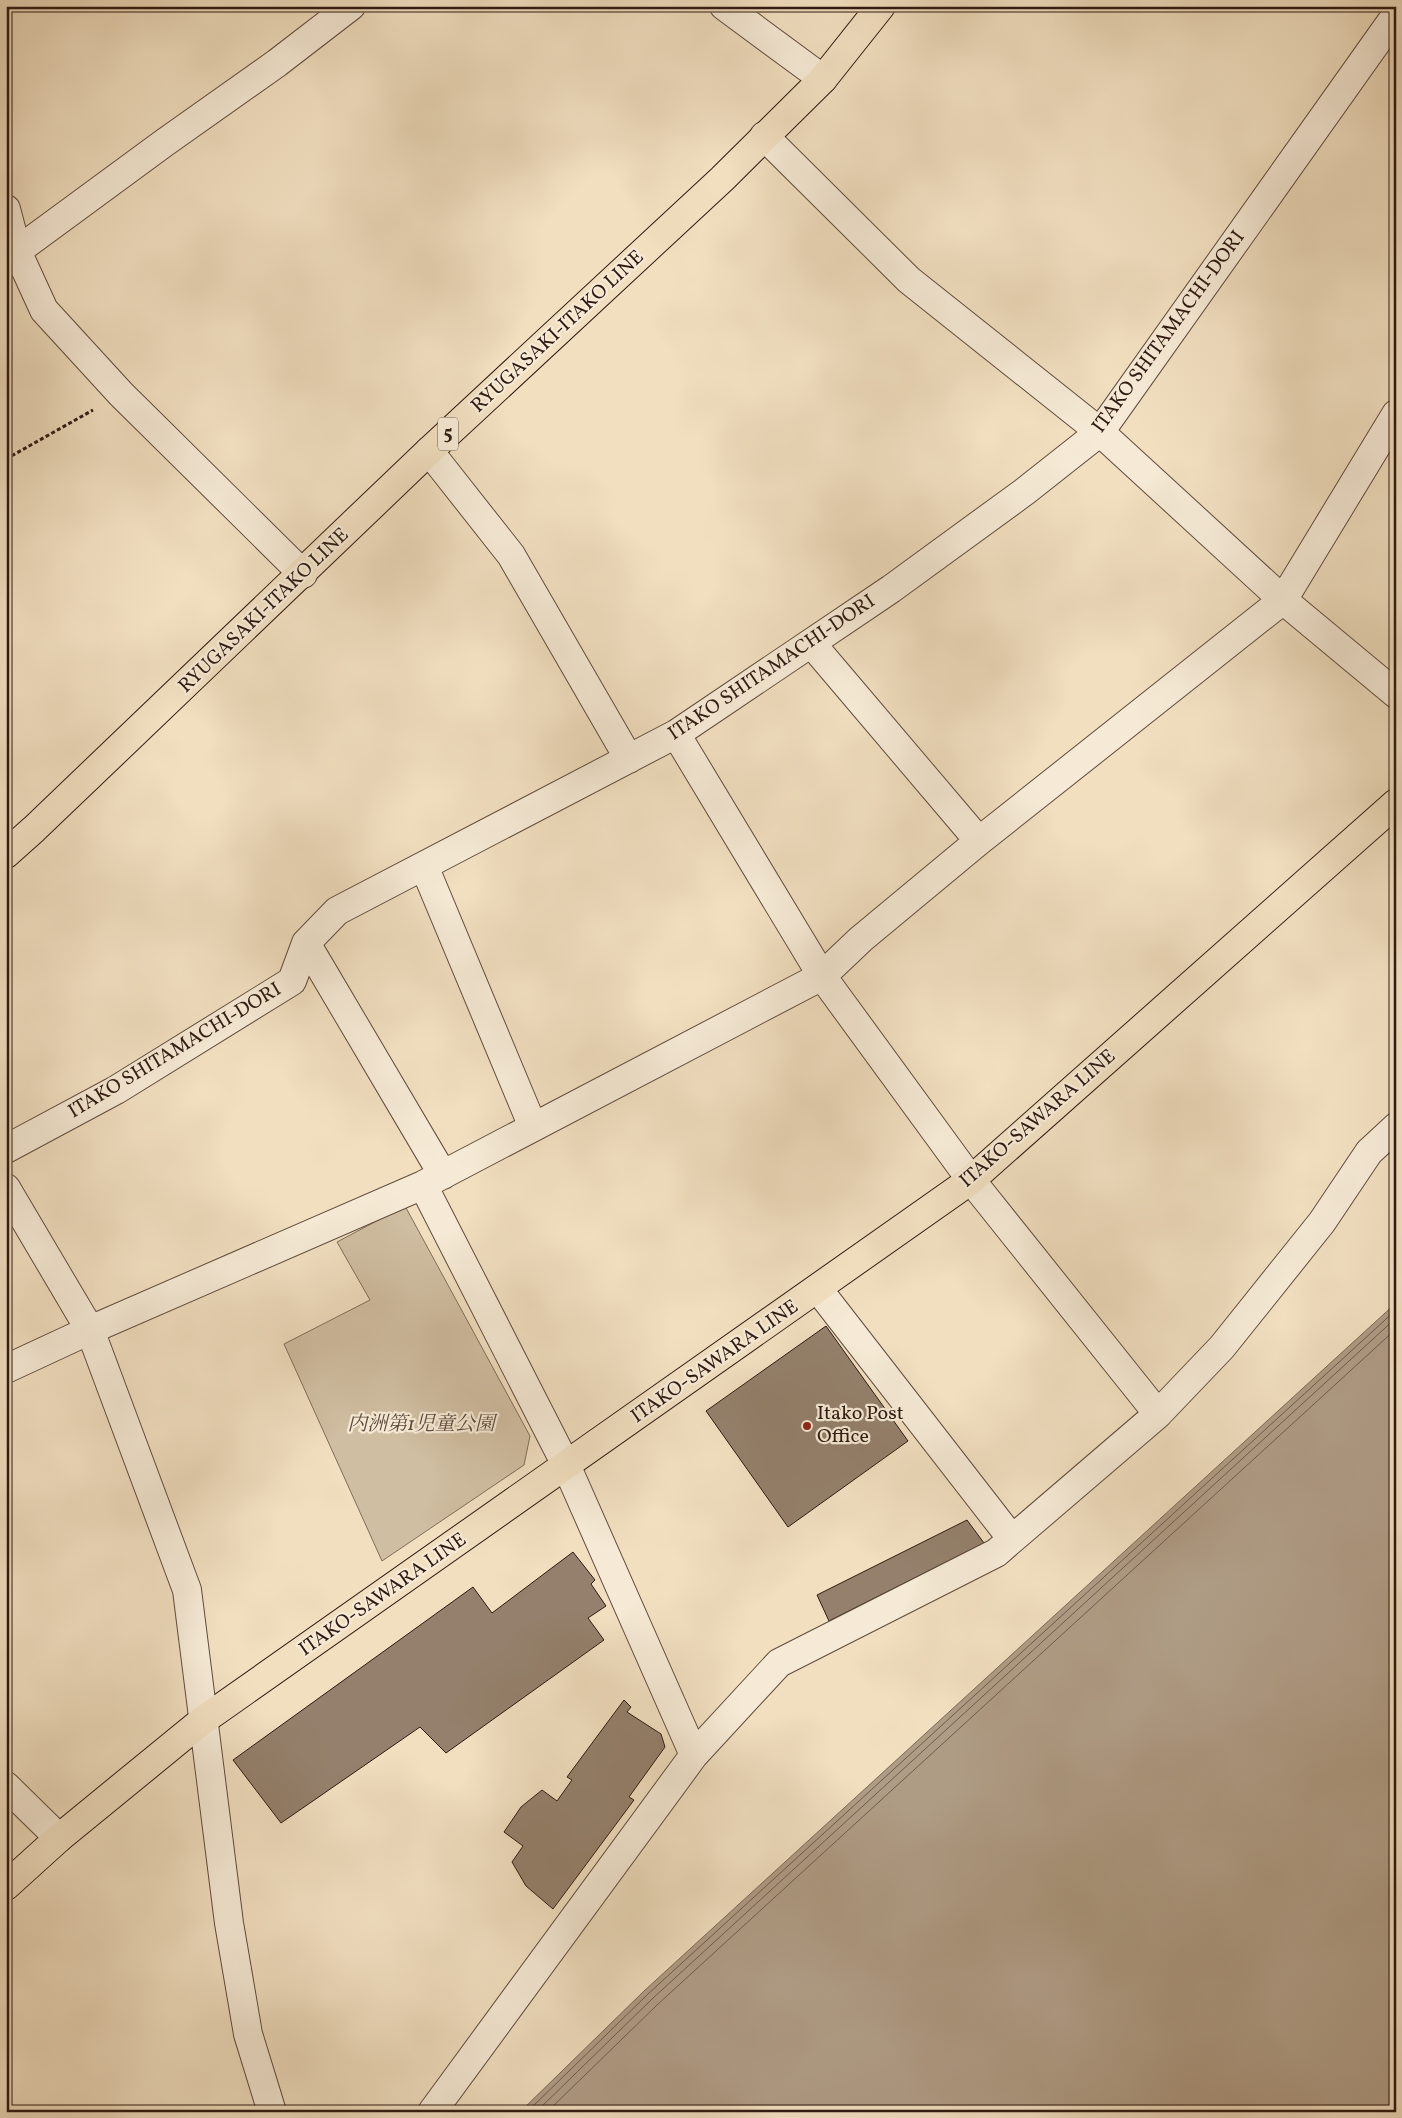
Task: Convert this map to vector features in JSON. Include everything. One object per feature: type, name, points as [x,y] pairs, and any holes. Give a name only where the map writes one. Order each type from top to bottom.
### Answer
[{"type":"main road","name":"RYUGASAKI-ITAKO LINE","points":[[6,854],[34,830],[429,452],[722,179],[822,79],[881,6]]},
{"type":"main road","name":"ITAKO-SAWARA LINE","points":[[6,1886],[59,1838],[202,1721],[251,1689],[970,1180],[1396,803]]},
{"type":"street","points":[[12,252],[278,63],[351,6]]},
{"type":"street","points":[[724,6],[822,79]]},
{"type":"street","name":"ITAKO SHITAMACHI-DORI","points":[[6,1149],[116,1090],[292,981],[306,943],[337,912],[676,734],[891,589],[1024,492],[1100,432],[1396,15]]},
{"type":"street","points":[[764,136],[909,280],[1100,432],[1283,600],[1396,694]]},
{"type":"street","points":[[6,209],[12,252],[44,310],[121,394],[303,574]]},
{"type":"street","points":[[6,1369],[90,1330],[433,1180],[822,976],[861,938],[979,841],[1283,600],[1396,414]]},
{"type":"street","points":[[429,452],[510,555],[629,759]]},
{"type":"street","points":[[812,643],[979,841]]},
{"type":"street","points":[[676,734],[822,976],[970,1180],[1158,1414]]},
{"type":"street","points":[[424,866],[533,1127]]},
{"type":"street","points":[[306,943],[433,1180],[566,1465],[694,1755]]},
{"type":"street","points":[[432,2112],[694,1755],[779,1663],[996,1553],[1158,1414],[1222,1347],[1322,1222],[1369,1152],[1396,1127]]},
{"type":"street","points":[[6,1188],[90,1330],[187,1590],[228,1923],[248,2034],[272,2112]]},
{"type":"street","points":[[818,1289],[1012,1539]]},
{"type":"street","points":[[6,1786],[59,1838]]},
{"type":"path","points":[[6,459],[121,394]]},
{"type":"green space","name":"内洲第1児童公園","points":[[405,1206],[530,1436],[524,1465],[382,1561],[284,1344],[370,1300],[337,1242]]},
{"type":"water","points":[[1396,1303],[1396,2112],[520,2112],[644,1991]]},
{"type":"building","points":[[826,1326],[908,1441],[788,1527],[706,1411]]},
{"type":"building","points":[[967,1520],[984,1543],[829,1621],[817,1595]]},
{"type":"building","points":[[573,1552],[595,1580],[591,1584],[606,1606],[588,1618],[604,1640],[446,1753],[420,1727],[281,1823],[233,1760],[473,1587],[492,1613]]},
{"type":"building","points":[[624,1700],[631,1707],[627,1712],[661,1734],[665,1747],[629,1797],[634,1800],[553,1909],[526,1886],[512,1862],[523,1846],[504,1832],[521,1807],[542,1790],[557,1801],[572,1780],[567,1777]]},
{"type":"place","name":"Itako Post Office","points":[[807,1426]]}]
